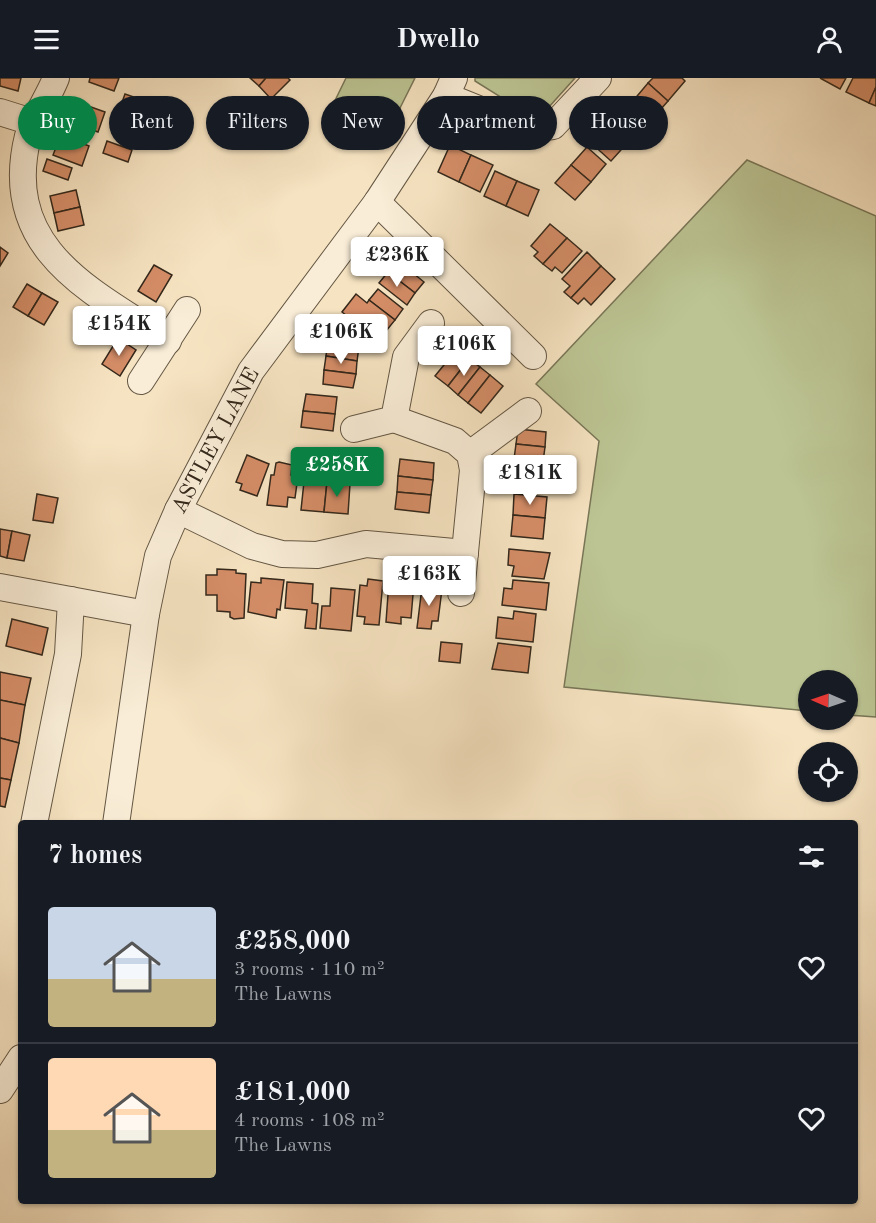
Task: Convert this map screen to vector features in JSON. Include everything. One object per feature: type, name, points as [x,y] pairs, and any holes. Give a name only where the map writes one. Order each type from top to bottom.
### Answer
[{"type":"street","points":[[48,96],[56,78]]},
{"type":"street","points":[[450,87],[528,129],[553,126],[598,78]]},
{"type":"street","name":"ASTLEY LANE","points":[[117,820],[146,615],[158,556],[178,510],[251,371],[377,202],[450,87]]},
{"type":"street","points":[[0,112],[18,118]]},
{"type":"street","points":[[24,150],[11,205],[40,251],[58,269],[168,341]]},
{"type":"street","points":[[377,202],[533,356]]},
{"type":"street","points":[[141,381],[187,310]]},
{"type":"street","points":[[394,419],[405,357],[431,323]]},
{"type":"street","points":[[470,454],[528,411]]},
{"type":"street","points":[[354,429],[394,419],[455,441],[470,454],[473,470],[461,593]]},
{"type":"street","points":[[178,510],[252,546],[282,554],[317,555],[366,544],[465,553]]},
{"type":"street","points":[[0,587],[146,615]]},
{"type":"street","points":[[35,820],[68,654],[71,600]]},
{"type":"street","points":[[0,1090],[18,1063]]},
{"type":"green space","points":[[346,78],[415,78],[405,98],[405,96],[337,96]]},
{"type":"green space","points":[[475,78],[575,78],[557,98],[557,96],[499,96],[475,81]]},
{"type":"green space","points":[[747,160],[876,216],[876,717],[858,716],[858,670],[798,670],[798,710],[564,687],[599,441],[536,384]]},
{"type":"building","points":[[0,78],[21,78],[18,91],[0,86]]},
{"type":"building","points":[[90,78],[119,78],[114,91],[89,82]]},
{"type":"building","points":[[250,78],[266,78],[259,86]]},
{"type":"building","points":[[266,78],[288,78],[290,80],[274,96],[268,96],[259,86]]},
{"type":"building","points":[[653,78],[682,78],[685,81],[668,101],[668,96],[662,96],[648,83]]},
{"type":"building","points":[[820,78],[846,78],[840,89]]},
{"type":"building","points":[[853,78],[876,78],[876,87],[869,103],[846,92]]},
{"type":"building","points":[[648,83],[662,96],[637,96]]},
{"type":"building","points":[[876,87],[876,106],[869,103]]},
{"type":"building","points":[[97,109],[105,112],[97,132]]},
{"type":"building","points":[[107,141],[109,150],[132,150],[128,162],[103,153]]},
{"type":"building","points":[[55,150],[88,150],[82,166],[53,155]]},
{"type":"building","points":[[448,150],[460,150],[471,155],[459,182],[438,172]]},
{"type":"building","points":[[584,150],[590,150],[606,164],[591,182],[571,165]]},
{"type":"building","points":[[599,150],[621,150],[611,161]]},
{"type":"building","points":[[471,155],[493,165],[480,192],[459,182]]},
{"type":"building","points":[[47,159],[72,168],[68,180],[43,171]]},
{"type":"building","points":[[571,165],[591,182],[575,200],[555,183]]},
{"type":"building","points":[[495,171],[517,181],[506,206],[484,196]]},
{"type":"building","points":[[517,181],[539,190],[528,216],[506,206]]},
{"type":"building","points":[[76,190],[80,207],[54,213],[50,196]]},
{"type":"building","points":[[80,207],[84,225],[58,231],[54,213]]},
{"type":"building","points":[[550,224],[567,238],[543,264],[534,256],[538,252],[531,246]]},
{"type":"building","points":[[567,238],[582,251],[562,273],[555,267],[552,271],[543,264]]},
{"type":"building","points":[[0,247],[8,253],[0,266]]},
{"type":"building","points":[[587,252],[601,266],[571,298],[564,292],[570,286],[562,279]]},
{"type":"building","points":[[397,260],[424,282],[415,293],[388,272]]},
{"type":"building","points":[[154,265],[172,275],[156,302],[138,291]]},
{"type":"building","points":[[601,266],[615,279],[591,305],[584,298],[578,304],[571,298]]},
{"type":"building","points":[[388,272],[415,293],[407,305],[379,283]]},
{"type":"building","points":[[27,284],[42,293],[28,316],[13,307]]},
{"type":"building","points":[[378,289],[403,309],[395,320],[369,300]]},
{"type":"building","points":[[42,293],[58,302],[44,325],[28,316]]},
{"type":"building","points":[[356,294],[367,303],[369,300],[395,320],[378,341],[342,312]]},
{"type":"building","points":[[118,338],[136,350],[120,376],[102,364]]},
{"type":"building","points":[[328,342],[359,347],[357,361],[326,356]]},
{"type":"building","points":[[457,349],[469,359],[448,386],[435,376]]},
{"type":"building","points":[[326,356],[357,361],[356,374],[324,370]]},
{"type":"building","points":[[469,359],[480,367],[458,395],[448,386]]},
{"type":"building","points":[[480,367],[490,375],[468,403],[458,395]]},
{"type":"building","points":[[324,370],[356,374],[353,388],[323,384]]},
{"type":"building","points":[[490,375],[503,386],[481,413],[468,403]]},
{"type":"building","points":[[306,394],[337,397],[335,414],[303,411]]},
{"type":"building","points":[[303,411],[335,414],[333,431],[301,427]]},
{"type":"building","points":[[518,429],[546,432],[545,447],[516,444]]},
{"type":"building","points":[[516,444],[545,447],[543,462],[514,459]]},
{"type":"building","points":[[247,455],[269,464],[257,496],[240,490],[242,484],[236,482]]},
{"type":"building","points":[[400,459],[434,463],[433,480],[398,476]]},
{"type":"building","points":[[514,459],[543,462],[541,478],[513,475]]},
{"type":"building","points":[[276,463],[292,465],[291,475],[298,476],[295,498],[288,497],[287,507],[267,505],[271,475],[274,475]]},
{"type":"building","points":[[306,463],[324,464],[322,481],[327,482],[324,512],[301,510]]},
{"type":"building","points":[[398,476],[433,480],[431,495],[397,492]]},
{"type":"building","points":[[327,482],[350,484],[348,514],[324,512]]},
{"type":"building","points":[[397,492],[431,495],[429,513],[395,509]]},
{"type":"building","points":[[37,494],[58,498],[53,523],[33,520]]},
{"type":"building","points":[[514,494],[547,497],[545,518],[513,515]]},
{"type":"building","points":[[513,515],[545,518],[543,539],[511,536]]},
{"type":"building","points":[[0,529],[12,531],[7,558],[0,556]]},
{"type":"building","points":[[12,531],[30,535],[24,561],[7,558]]},
{"type":"building","points":[[509,549],[550,553],[544,579],[512,576],[514,566],[508,565]]},
{"type":"building","points":[[217,569],[236,570],[236,573],[246,574],[244,618],[234,619],[230,617],[230,612],[217,611],[217,595],[206,595],[206,575],[217,575]]},
{"type":"building","points":[[261,578],[284,580],[280,610],[277,609],[276,618],[248,612],[251,582],[261,583]]},
{"type":"building","points":[[368,579],[383,581],[379,625],[364,624],[365,617],[357,616],[360,585],[367,586]]},
{"type":"building","points":[[513,580],[549,583],[546,610],[502,605],[504,588],[512,589]]},
{"type":"building","points":[[389,581],[414,583],[411,618],[401,617],[401,624],[386,622]]},
{"type":"building","points":[[287,582],[313,584],[312,603],[318,604],[316,629],[305,628],[307,610],[285,608]]},
{"type":"building","points":[[422,587],[442,589],[438,621],[432,621],[431,629],[417,628]]},
{"type":"building","points":[[331,588],[355,590],[351,631],[320,628],[322,606],[330,606]]},
{"type":"building","points":[[514,611],[536,614],[533,642],[496,638],[498,617],[513,619]]},
{"type":"building","points":[[12,619],[48,628],[42,655],[6,646]]},
{"type":"building","points":[[441,642],[462,644],[460,663],[439,661]]},
{"type":"building","points":[[498,643],[531,647],[528,673],[492,669]]},
{"type":"building","points":[[0,672],[31,678],[25,705],[0,700]]},
{"type":"building","points":[[0,700],[25,705],[19,743],[0,738]]},
{"type":"building","points":[[0,738],[19,743],[11,780],[0,778]]},
{"type":"building","points":[[0,778],[11,780],[5,807],[0,806]]}]
